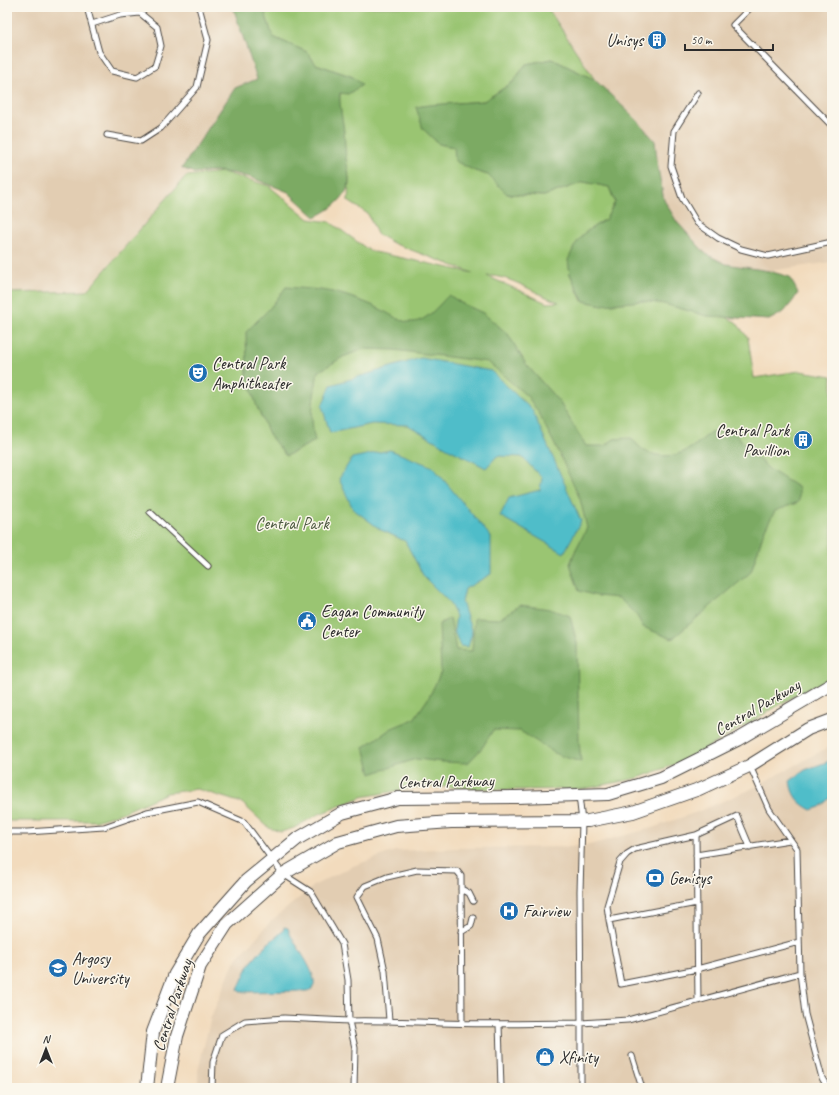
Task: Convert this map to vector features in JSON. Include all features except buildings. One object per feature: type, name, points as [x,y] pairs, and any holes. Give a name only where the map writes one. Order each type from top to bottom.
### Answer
[{"type":"street","name":"Central Parkway","points":[[147,1088],[153,1032],[175,974],[198,934],[246,881],[297,840],[342,813],[398,798],[517,797],[608,794],[661,778],[737,740],[832,684]]},
{"type":"street","name":"Central Parkway","points":[[167,1088],[177,1036],[200,966],[227,924],[283,874],[338,842],[396,826],[450,822],[582,822],[633,812],[699,789],[749,766],[808,729],[832,720]]},
{"type":"lane","points":[[87,7],[99,52],[112,71],[137,77],[155,66],[161,46],[158,27],[140,13],[120,15],[92,24]]},
{"type":"lane","points":[[107,134],[141,141],[161,128],[197,87],[208,40],[199,7]]},
{"type":"lane","points":[[751,7],[733,25],[832,126]]},
{"type":"lane","points":[[698,93],[674,131],[672,166],[682,198],[697,223],[723,241],[741,249],[768,256],[832,242]]},
{"type":"lane","points":[[150,512],[208,566]]},
{"type":"lane","points":[[749,766],[769,809],[797,850],[800,973],[805,1014],[822,1078],[828,1088]]},
{"type":"lane","points":[[579,795],[582,822],[580,891],[581,1088]]},
{"type":"lane","points":[[7,832],[104,827],[147,812],[198,802],[244,822],[283,874],[310,892],[342,944],[348,980],[349,1021],[355,1048],[354,1088]]},
{"type":"lane","points":[[750,846],[737,816],[696,835],[635,849],[627,854],[620,862],[607,906],[621,984],[697,969],[799,942]]},
{"type":"lane","points":[[696,835],[698,1001]]},
{"type":"lane","points":[[696,855],[790,840]]},
{"type":"lane","points":[[389,1020],[385,971],[378,939],[357,897],[365,886],[387,877],[417,870],[457,871],[461,876],[462,1023]]},
{"type":"lane","points":[[461,890],[469,893],[473,901]]},
{"type":"lane","points":[[609,920],[697,903]]},
{"type":"lane","points":[[461,932],[472,926],[473,918]]},
{"type":"lane","points":[[212,1088],[213,1062],[222,1035],[245,1021],[284,1018],[499,1024],[581,1023],[628,1020],[800,973]]},
{"type":"lane","points":[[499,1024],[501,1088]]},
{"type":"lane","points":[[632,1056],[642,1088]]},
{"type":"shaded area","points":[[7,7],[233,7],[258,79],[236,89],[190,173],[86,290],[7,293]]},
{"type":"shaded area","points":[[541,7],[832,7],[832,262],[769,271],[726,264],[706,254],[676,222],[664,200],[655,141],[637,120],[595,80]]},
{"type":"shaded area","points":[[832,746],[832,1088],[198,1088],[198,1070],[211,1017],[234,962],[271,921],[315,885],[353,866],[395,851],[456,848],[570,847],[589,845],[652,828],[697,812],[747,791]]},
{"type":"green space","points":[[233,7],[263,7],[273,37],[307,52],[316,64],[353,77],[362,85],[348,94],[340,93],[349,177],[346,192],[337,203],[315,217],[288,192],[249,177],[215,171],[194,173],[182,168],[235,88],[257,79]]},
{"type":"green space","name":"Central Park","points":[[263,7],[547,7],[595,80],[552,59],[526,64],[513,82],[484,101],[457,103],[439,144],[454,147],[475,171],[488,175],[507,194],[544,196],[584,182],[609,187],[615,202],[606,219],[584,233],[570,274],[582,301],[652,298],[700,305],[736,322],[748,338],[754,378],[800,371],[832,376],[832,678],[798,694],[687,760],[638,778],[584,789],[510,790],[418,787],[362,797],[317,815],[294,828],[281,832],[269,828],[242,803],[197,789],[167,793],[124,812],[96,821],[7,821],[7,293],[87,291],[186,176],[223,172],[269,186],[309,219],[330,222],[370,251],[473,273],[395,244],[377,234],[368,214],[348,201],[349,179],[345,157],[344,133],[339,107],[340,93],[353,77],[316,64],[307,52],[273,37]],"holes":[[[487,276],[515,282],[559,302],[547,303]]]},
{"type":"green space","points":[[552,59],[595,80],[637,120],[655,141],[664,200],[677,222],[706,254],[726,264],[769,271],[790,277],[798,293],[784,312],[769,320],[707,316],[664,304],[642,301],[602,305],[583,301],[570,274],[568,260],[575,245],[584,233],[606,219],[615,202],[609,187],[584,182],[544,196],[507,194],[488,175],[475,171],[455,161],[454,147],[439,144],[423,129],[416,107],[484,101],[513,82],[526,64]]},
{"type":"green space","points":[[286,287],[340,294],[369,304],[397,318],[409,322],[424,319],[449,295],[461,303],[483,313],[508,334],[526,364],[560,403],[586,446],[604,446],[614,439],[631,438],[645,451],[663,456],[688,450],[710,432],[734,431],[750,451],[769,469],[799,488],[799,502],[775,511],[764,531],[751,572],[672,639],[643,627],[637,616],[619,598],[597,596],[579,591],[570,564],[587,528],[580,499],[558,451],[538,412],[528,397],[488,362],[394,350],[364,349],[343,357],[318,372],[312,415],[315,441],[286,456],[270,436],[257,407],[247,376],[246,332],[270,308]]},
{"type":"green space","points":[[520,605],[550,609],[570,616],[577,643],[579,741],[581,762],[558,755],[520,731],[493,730],[482,748],[468,763],[416,759],[371,774],[364,747],[392,728],[414,719],[429,697],[441,672],[439,624],[450,618],[456,650],[472,651],[474,618],[499,619]]},
{"type":"water","points":[[421,358],[491,371],[532,410],[581,521],[564,553],[500,516],[509,498],[540,490],[542,478],[522,457],[497,456],[486,468],[447,448],[408,425],[372,424],[330,433],[322,406],[331,385]]},
{"type":"water","points":[[390,450],[433,467],[491,537],[491,574],[465,589],[462,602],[472,633],[468,647],[460,646],[454,631],[456,616],[449,602],[424,577],[405,541],[381,530],[353,509],[339,479],[352,458]]},
{"type":"water","points":[[832,760],[832,796],[820,807],[811,810],[796,798],[792,791],[790,781],[805,770]]},
{"type":"water","points":[[284,927],[288,928],[310,968],[314,983],[312,989],[306,991],[240,992],[238,989],[249,965],[265,946],[283,931]]},
{"type":"place","name":"Unisys","points":[[657,40]]},
{"type":"place","name":"Central Park Amphitheater","points":[[198,373]]},
{"type":"place","name":"Central Park Pavillion","points":[[803,440]]},
{"type":"place","name":"Eagan Community Center","points":[[307,621]]},
{"type":"place","name":"Genisys","points":[[655,878]]},
{"type":"place","name":"Fairview","points":[[509,911]]},
{"type":"place","name":"Argosy University","points":[[58,968]]},
{"type":"place","name":"Xfinity","points":[[545,1057]]}]
